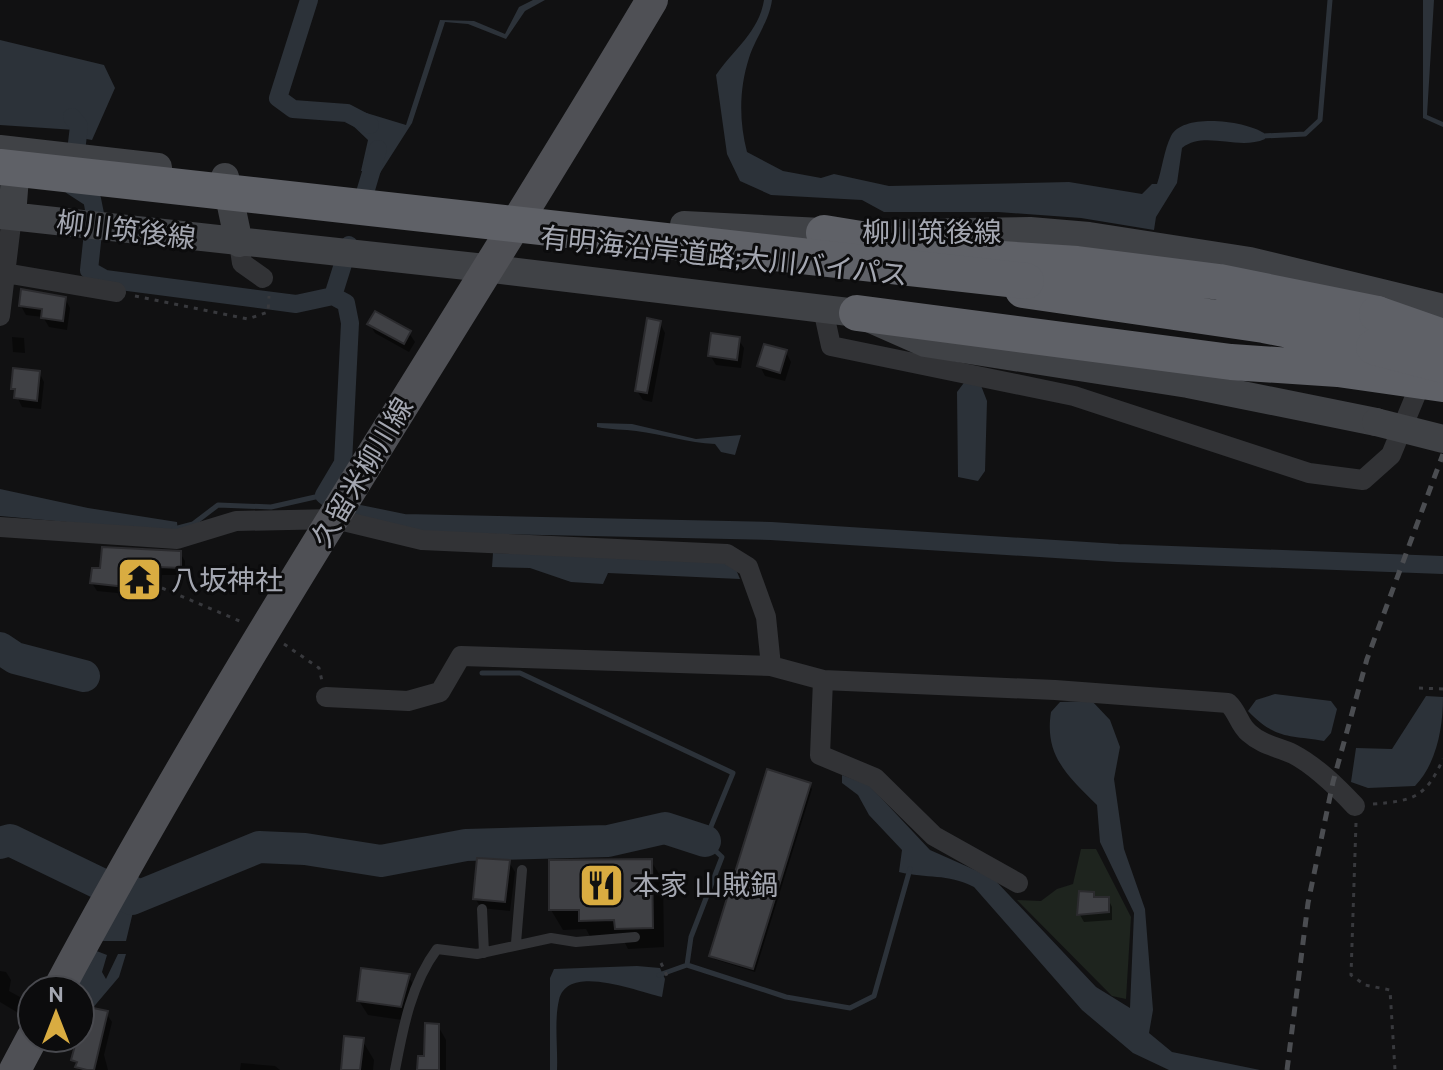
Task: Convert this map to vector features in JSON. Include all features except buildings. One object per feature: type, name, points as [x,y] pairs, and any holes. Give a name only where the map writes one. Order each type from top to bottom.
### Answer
[{"type":"highway","name":"有明海沿岸道路;大川バイパス","points":[[4,161],[1266,315],[1382,323],[1435,373]]},
{"type":"highway","points":[[824,233],[971,257],[1077,264],[1219,282],[1382,323],[1443,334]]},
{"type":"highway","points":[[840,311],[1231,362],[1435,373]]},
{"type":"main road","name":"久留米柳川線","points":[[67,974],[129,860],[264,632],[485,268],[528,208],[652,0]]},
{"type":"main road","name":"柳川筑後線","points":[[4,161],[70,157],[460,207],[528,208],[716,229],[824,233]]},
{"type":"main road","points":[[4,161],[6,216]]},
{"type":"main road","name":"柳川筑後線","points":[[225,177],[239,243]]},
{"type":"main road","name":"柳川筑後線","points":[[6,216],[485,268],[840,311],[925,343],[1188,384],[1376,422],[1443,439]]},
{"type":"main road","points":[[1382,323],[1443,308]]},
{"type":"street","points":[[0,316],[5,273],[6,216]]},
{"type":"street","points":[[239,243],[242,263],[263,278]]},
{"type":"street","points":[[5,273],[116,292]]},
{"type":"street","points":[[840,311],[831,346],[1074,396],[1322,475],[1363,480],[1391,455],[1435,373],[1443,334]]},
{"type":"street","points":[[0,527],[177,539],[236,521],[335,519],[422,540],[727,554],[748,567],[766,617],[771,666]]},
{"type":"street","points":[[326,697],[408,701],[440,692],[461,656],[771,666],[823,680],[1055,690],[1228,703],[1235,709],[1246,732],[1270,747],[1293,754],[1333,782],[1355,806]]},
{"type":"street","points":[[823,680],[820,755],[875,778],[934,836],[1018,883]]},
{"type":"lane","points":[[516,943],[522,870]]},
{"type":"lane","points":[[482,909],[480,925],[484,953]]},
{"type":"lane","points":[[395,1070],[411,998],[425,965],[437,949],[484,953],[516,943],[551,938],[576,942],[635,937]]},
{"type":"path","points":[[116,292],[248,319],[268,312],[270,293],[263,278]]},
{"type":"path","points":[[162,588],[264,632],[319,668],[326,697]]},
{"type":"path","points":[[1419,688],[1443,689]]},
{"type":"path","points":[[1395,1070],[1390,990],[1365,985],[1351,975],[1355,806],[1404,802],[1431,787],[1443,759]]},
{"type":"path","points":[[661,963],[669,980]]},
{"type":"shaded area","points":[[533,0],[545,0],[525,11],[506,39],[468,24],[445,22],[412,123],[380,173],[361,171],[368,140],[348,121],[350,108],[406,125],[440,20],[474,21],[505,34],[519,7]]},
{"type":"shaded area","points":[[764,0],[772,0],[746,70],[741,105],[743,129],[747,152],[783,171],[821,178],[834,174],[889,186],[1069,182],[1142,194],[1152,184],[1157,184],[1171,136],[1178,128],[1201,121],[1230,122],[1264,133],[1265,139],[1244,143],[1201,141],[1182,148],[1177,183],[1156,217],[1154,230],[1081,218],[998,212],[884,212],[862,200],[771,195],[740,181],[727,154],[716,75],[757,22]]},
{"type":"shaded area","points":[[1423,0],[1434,0],[1427,115],[1443,122],[1443,127],[1423,118]]},
{"type":"shaded area","points":[[0,40],[104,65],[115,88],[92,140],[75,137],[75,130],[0,125]]},
{"type":"shaded area","points":[[966,380],[980,383],[987,401],[985,471],[978,481],[958,477],[957,392]]},
{"type":"shaded area","points":[[597,423],[632,424],[696,439],[741,435],[735,455],[721,452],[715,444],[602,428],[597,427]]},
{"type":"shaded area","points":[[0,489],[88,508],[177,522],[178,532],[0,516]]},
{"type":"shaded area","points":[[493,553],[719,559],[735,567],[740,579],[608,573],[603,584],[571,582],[530,568],[492,567]]},
{"type":"shaded area","points":[[1275,694],[1331,701],[1337,709],[1331,733],[1324,741],[1283,735],[1267,727],[1248,711],[1256,700]]},
{"type":"shaded area","points":[[1426,696],[1443,697],[1442,720],[1434,756],[1423,777],[1415,786],[1368,788],[1351,782],[1356,748],[1392,749]]},
{"type":"shaded area","points":[[1092,701],[1110,720],[1120,747],[1114,779],[1124,849],[1145,909],[1153,1010],[1149,1033],[1172,1052],[1260,1070],[1169,1070],[1133,1053],[1082,1010],[974,887],[946,878],[899,872],[902,850],[869,815],[858,795],[842,783],[842,775],[869,785],[930,850],[993,878],[1096,987],[1130,1008],[1134,913],[1100,842],[1097,805],[1060,764],[1051,741],[1051,712],[1060,702]]},
{"type":"shaded area","points":[[1081,849],[1096,849],[1131,917],[1126,999],[1112,996],[1017,900],[1041,901],[1057,889],[1073,884]]},
{"type":"shaded area","points":[[212,856],[222,875],[133,912],[126,941],[102,941],[135,875],[149,884]]},
{"type":"shaded area","points":[[94,950],[107,955],[102,972],[106,979],[118,954],[126,954],[119,977],[96,1004],[96,974],[81,974]]},
{"type":"shaded area","points":[[660,968],[665,979],[662,997],[604,982],[575,983],[565,989],[559,1000],[556,1026],[557,1070],[550,1070],[550,978],[554,969]]},
{"type":"waterway","points":[[309,0],[278,98],[293,109],[347,113],[370,125]]},
{"type":"waterway","points":[[1263,136],[1305,134],[1320,120],[1330,0]]},
{"type":"waterway","points":[[72,117],[79,126],[72,186],[92,199],[95,214],[89,270],[105,279],[296,304],[333,296],[346,303],[350,323],[343,463],[324,495],[334,503]]},
{"type":"waterway","points":[[359,213],[378,149]]},
{"type":"waterway","points":[[333,296],[349,245]]},
{"type":"waterway","points":[[174,529],[193,524],[218,505],[271,507],[324,495]]},
{"type":"waterway","points":[[360,514],[404,523],[771,531],[1118,553],[1443,565]]},
{"type":"waterway","points":[[0,648],[15,658],[84,676]]},
{"type":"waterway","points":[[482,673],[520,673],[733,773],[705,841],[722,857],[691,937],[687,965],[659,975]]},
{"type":"waterway","points":[[0,843],[10,840],[132,899],[259,847],[305,849],[381,861],[466,845],[608,841],[665,828],[705,841]]},
{"type":"waterway","points":[[687,965],[786,997],[850,1008],[874,996],[910,869]]},
{"type":"railway","points":[[1287,1070],[1308,903],[1333,782],[1367,659],[1443,454]]},
{"type":"place","name":"八坂神社","points":[[140,580]]},
{"type":"place","name":"本家 山賊鍋","points":[[601,885]]}]
